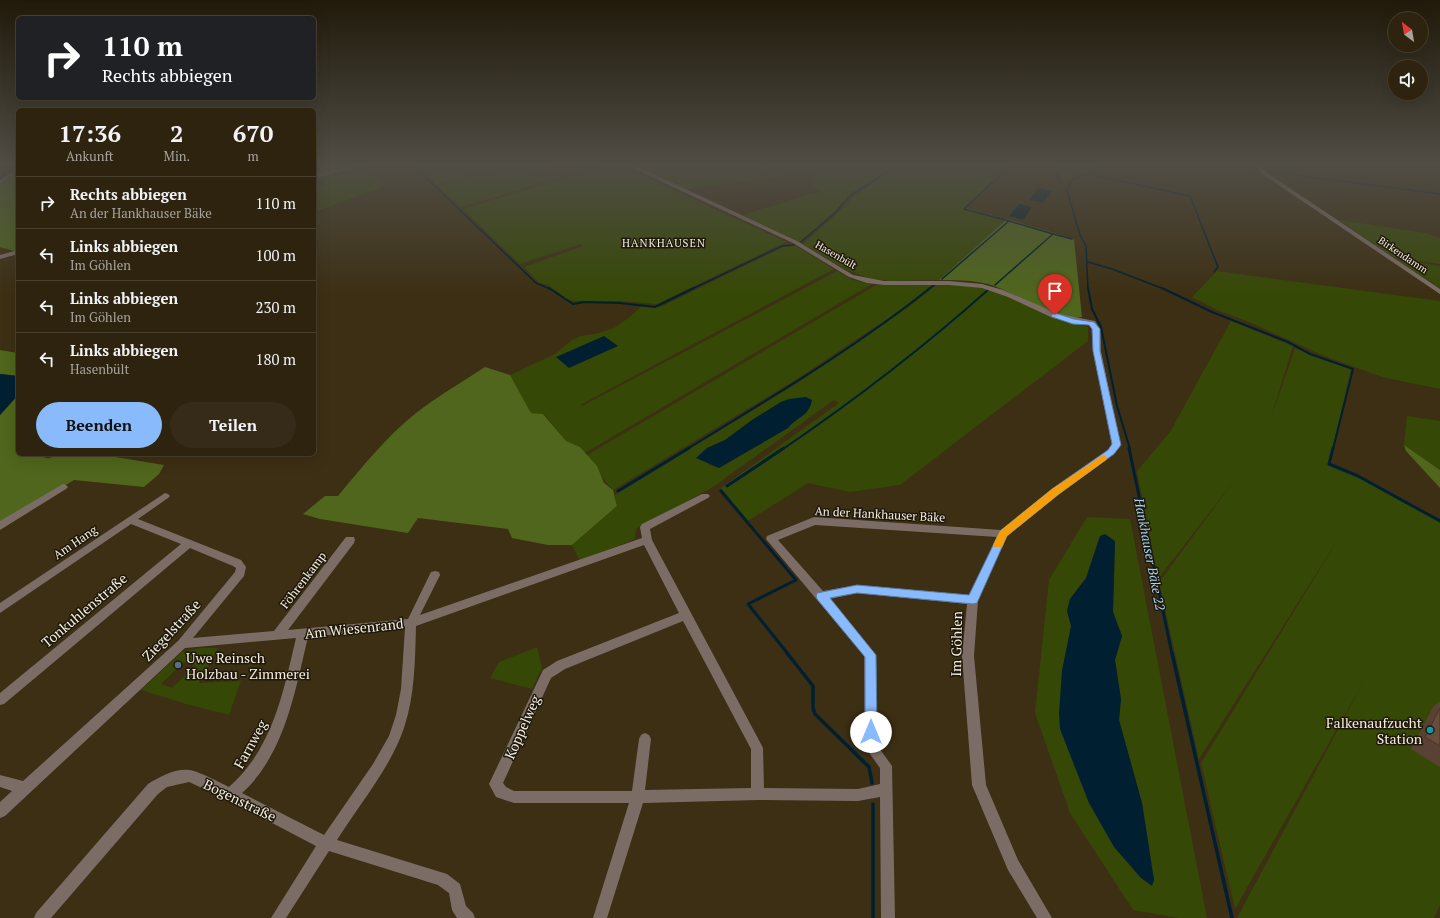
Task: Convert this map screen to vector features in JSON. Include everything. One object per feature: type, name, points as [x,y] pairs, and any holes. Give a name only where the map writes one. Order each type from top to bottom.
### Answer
[{"type":"street","name":"Hasenbült","points":[[721,208],[795,242],[851,276],[859,279],[889,284],[958,282],[983,286],[995,289],[1055,315],[1073,321],[1092,323]]},
{"type":"street","name":"Birkendamm","points":[[1315,208],[1440,292]]},
{"type":"street","points":[[0,257],[16,253]]},
{"type":"street","name":"Im Göhlen","points":[[1045,918],[1013,865],[979,785],[968,656],[973,600],[1003,534],[1056,492],[1111,452],[1116,445],[1097,351],[1096,329],[1092,323]]},
{"type":"street","points":[[0,526],[63,487]]},
{"type":"street","name":"Am Hang","points":[[0,609],[166,496]]},
{"type":"street","points":[[705,496],[645,527],[647,540],[758,748],[758,794]]},
{"type":"street","name":"Ziegelstraße","points":[[0,811],[182,644],[240,573],[241,567],[237,563],[131,520]]},
{"type":"street","name":"An der Hankhauser Bäke","points":[[821,596],[771,539],[814,521],[1003,534]]},
{"type":"street","name":"Föhrenkamp","points":[[277,636],[350,540]]},
{"type":"street","points":[[411,623],[647,540]]},
{"type":"street","name":"Tonkuhlenstraße","points":[[0,700],[188,544]]},
{"type":"street","points":[[411,623],[435,575]]},
{"type":"street","points":[[888,918],[885,789],[886,766],[871,747],[870,655],[821,596],[857,589],[973,600]]},
{"type":"street","name":"Koppelweg","points":[[687,615],[561,665],[547,674],[496,784],[501,792],[514,797],[638,797],[758,794],[858,795],[885,789]]},
{"type":"street","name":"Am Wiesenrand","points":[[182,644],[411,623],[409,681],[405,706],[398,730],[385,754],[278,918]]},
{"type":"street","name":"Farnweg","points":[[232,794],[244,785],[276,732],[284,710],[303,633]]},
{"type":"street","points":[[600,918],[638,797],[645,739]]},
{"type":"street","name":"Bogenstraße","points":[[41,918],[153,789],[163,782],[181,776],[189,776],[232,794],[326,843],[442,879],[455,890],[459,910],[468,918]]},
{"type":"street","points":[[0,781],[25,788]]},
{"type":"green space","points":[[0,208],[16,208],[16,250],[0,247]]},
{"type":"green space","points":[[316,208],[326,208],[316,211]]},
{"type":"green space","points":[[712,208],[786,242],[657,304],[622,301],[574,301],[567,299],[548,285],[538,282],[524,267],[583,246],[580,244],[520,264],[463,209]]},
{"type":"green space","points":[[766,208],[838,208],[799,242],[743,215]]},
{"type":"green space","points":[[844,208],[967,208],[1007,219],[939,280],[891,281],[870,279],[843,268],[803,244]]},
{"type":"green space","points":[[1007,219],[1074,239],[1082,317],[1072,318],[1048,311],[988,284],[970,281],[939,280]]},
{"type":"green space","points":[[1339,220],[1425,233],[1440,238],[1440,264],[1393,257]]},
{"type":"green space","points":[[796,246],[834,269],[580,405],[582,406],[837,271],[853,280],[872,284],[585,453],[580,447],[566,441],[544,414],[531,413],[510,375],[555,354],[572,340],[581,336],[599,333],[614,328],[631,316],[641,306],[662,306],[783,247]]},
{"type":"green space","points":[[1396,259],[1440,266],[1440,288]]},
{"type":"green space","points":[[1217,271],[1440,301],[1440,389],[1382,377],[1322,355],[1249,322],[1217,310],[1192,297]]},
{"type":"green space","points":[[938,284],[964,284],[993,290],[1059,319],[1088,327],[1088,341],[900,485],[850,492],[808,483],[748,521],[721,488],[839,403],[834,400],[713,487],[636,529],[635,539],[580,561],[572,545],[617,506],[615,495],[799,382],[910,306]],"holes":[[[781,402],[795,420],[788,428],[719,468],[709,465],[707,448],[725,440],[752,420]]]},
{"type":"green space","points":[[876,285],[932,285],[908,305],[794,381],[613,490],[587,455]]},
{"type":"green space","points":[[1231,321],[1293,346],[1271,418],[1295,348],[1351,369],[1329,464],[1361,478],[1440,521],[1440,905],[1434,918],[1237,918],[1364,681],[1235,909],[1201,763],[1342,533],[1199,759],[1159,582],[1237,477],[1158,579],[1137,471],[1170,432]]},
{"type":"green space","points":[[0,350],[16,353],[16,376],[0,374]]},
{"type":"green space","points":[[485,367],[510,375],[531,413],[543,414],[566,441],[580,447],[597,466],[604,483],[613,490],[617,506],[572,545],[548,545],[512,538],[508,529],[418,518],[408,533],[320,519],[303,514],[325,496],[338,496],[375,453],[405,422],[433,401]]},
{"type":"green space","points":[[16,397],[16,456],[41,456],[50,458],[54,456],[109,456],[164,465],[159,474],[144,487],[74,480],[0,526],[0,415]]},
{"type":"green space","points":[[1407,416],[1440,421],[1440,470],[1404,445]]},
{"type":"green space","points":[[1404,445],[1440,470],[1440,488],[1406,451]]},
{"type":"green space","points":[[1087,517],[1130,519],[1207,918],[1179,918],[1133,910],[1070,813],[1035,713],[1049,580]],"holes":[[[1100,536],[1115,541],[1113,612],[1122,636],[1115,660],[1121,699],[1119,720],[1142,803],[1154,880],[1152,885],[1062,671],[1071,626],[1067,611],[1070,599],[1086,578]]]},
{"type":"green space","points":[[537,647],[542,668],[532,689],[490,678],[499,662]]},
{"type":"green space","points":[[201,648],[218,648],[199,683],[241,681],[229,715],[141,690],[182,652]],"holes":[[[184,662],[196,665],[172,688],[161,684]]]},
{"type":"water","points":[[1016,208],[1031,208],[1023,220],[1009,216]]},
{"type":"water","points":[[604,336],[618,346],[569,368],[556,357]]},
{"type":"water","points":[[0,374],[16,376],[16,397],[0,415]]},
{"type":"water","points":[[806,397],[812,400],[811,406],[806,413],[788,428],[719,468],[696,458],[707,448],[725,440],[752,420],[781,402],[789,399]]},
{"type":"water","points":[[1105,534],[1115,541],[1113,612],[1122,636],[1115,660],[1121,699],[1119,720],[1142,803],[1154,880],[1152,886],[1141,878],[1114,847],[1089,803],[1060,729],[1059,713],[1062,671],[1071,626],[1067,611],[1070,599],[1086,578],[1100,536]]},
{"type":"building","points":[[1440,708],[1440,746],[1425,737]]},
{"type":"waterway","points":[[458,208],[536,283],[550,289]]},
{"type":"waterway","points":[[801,242],[840,208]]},
{"type":"waterway","points":[[965,208],[964,209],[1009,221]]},
{"type":"waterway","name":"Hankhauser Bäke 22","points":[[1072,208],[1080,235],[1086,246],[1088,289]]},
{"type":"waterway","points":[[1195,208],[1218,267],[1214,272]]},
{"type":"waterway","points":[[942,279],[1009,221]]},
{"type":"waterway","points":[[1009,221],[1053,234]]},
{"type":"waterway","points":[[995,285],[1053,234]]},
{"type":"waterway","points":[[1053,234],[1072,239]]},
{"type":"waterway","points":[[692,289],[782,246],[794,245]]},
{"type":"waterway","points":[[1088,262],[1112,269],[1164,289]]},
{"type":"waterway","points":[[929,289],[934,285]]},
{"type":"waterway","points":[[549,288],[573,304],[584,302],[620,303],[655,307],[694,288]]},
{"type":"waterway","points":[[687,449],[842,352],[872,332],[930,288]]},
{"type":"waterway","name":"Hankhauser Bäke 22","points":[[1088,288],[1092,309],[1101,327],[1117,406],[1130,449]]},
{"type":"waterway","points":[[1162,288],[1212,312],[1288,342],[1310,354],[1353,369],[1333,449]]},
{"type":"waterway","points":[[783,449],[889,372],[940,332],[989,289]]},
{"type":"waterway","points":[[618,491],[689,448]]},
{"type":"waterway","points":[[727,486],[784,448]]},
{"type":"waterway","name":"Hankhauser Bäke 22","points":[[1129,448],[1172,654]]},
{"type":"waterway","points":[[1333,448],[1329,464],[1358,476],[1440,521]]},
{"type":"waterway","points":[[721,491],[796,580],[748,604],[788,654]]},
{"type":"waterway","points":[[787,653],[813,686],[813,708],[815,714],[869,767],[872,783]]},
{"type":"waterway","name":"Hankhauser Bäke 22","points":[[1172,653],[1232,918]]},
{"type":"waterway","points":[[873,804],[873,918]]},
{"type":"slow traffic","points":[[998,545],[1003,534],[1056,492],[1103,458]]},
{"type":"place","name":"Uwe Reinsch Holzbau - Zimmerei","points":[[178,665]]},
{"type":"place","name":"Falkenaufzucht Station","points":[[1430,730]]},
{"type":"district","name":"HANKHAUSEN","points":[[664,243]]},
{"type":"route","points":[[871,732],[870,655],[821,596],[857,589],[973,600],[1003,534],[1056,492],[1111,452],[1116,445],[1097,351],[1096,329],[1092,323],[1073,321],[1055,315]]}]
